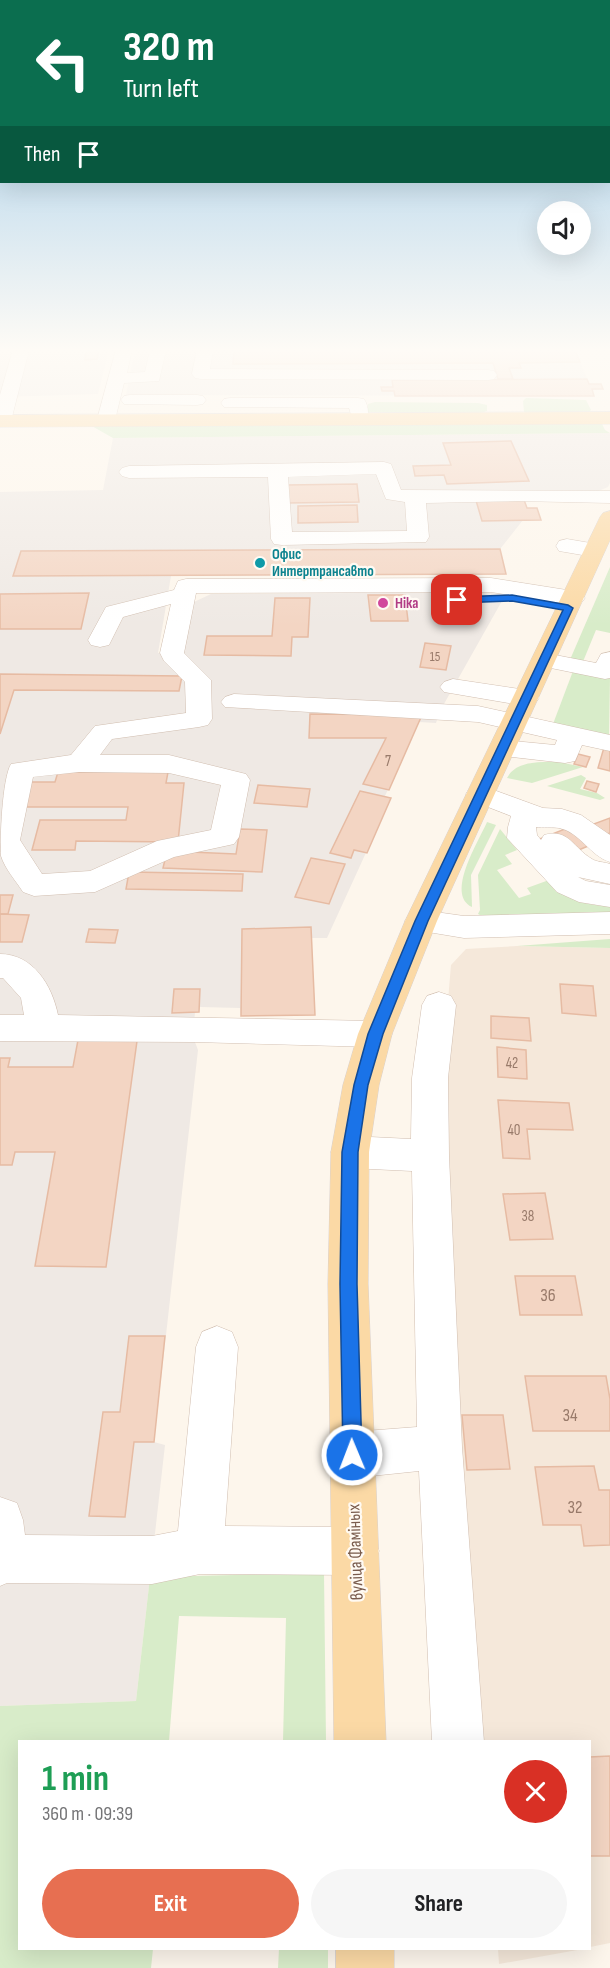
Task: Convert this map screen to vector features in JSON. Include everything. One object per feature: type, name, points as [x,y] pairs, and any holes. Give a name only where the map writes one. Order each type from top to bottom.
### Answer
[{"type":"main road","name":"вуліца Фаміных","points":[[360,1740],[348,1284],[350,1152],[361,1085],[375,1034],[421,921],[571,603],[600,548],[610,517]]},
{"type":"main road","points":[[364,1950],[365,1968]]},
{"type":"street","points":[[129,472],[384,468],[393,495],[610,497]]},
{"type":"street","points":[[278,471],[282,539],[418,537],[415,497]]},
{"type":"street","points":[[567,546],[600,548]]},
{"type":"street","points":[[79,764],[169,765],[236,780],[224,837],[167,848],[95,881],[34,885],[5,840],[21,770],[79,764],[104,732],[199,719],[198,680],[172,653],[186,586],[263,595],[491,585],[571,603]]},
{"type":"street","points":[[100,640],[114,612],[167,597],[184,597]]},
{"type":"street","points":[[411,602],[512,598],[571,603]]},
{"type":"street","points":[[545,660],[605,672],[610,659]]},
{"type":"street","points":[[453,687],[526,698]]},
{"type":"street","points":[[234,702],[478,714],[610,744]]},
{"type":"street","points":[[503,748],[565,755],[572,735]]},
{"type":"street","points":[[480,794],[532,815],[595,847]]},
{"type":"street","points":[[532,815],[558,817],[579,824],[595,847]]},
{"type":"street","points":[[532,815],[534,824],[583,868],[610,872]]},
{"type":"street","points":[[532,815],[522,827],[522,838],[568,885],[579,891],[610,896]]},
{"type":"street","points":[[421,921],[464,927],[610,924]]},
{"type":"street","points":[[0,966],[10,966],[37,994],[43,1028]]},
{"type":"street","points":[[439,1005],[430,1078],[430,1156],[440,1447],[458,1740]]},
{"type":"street","points":[[0,1028],[194,1029],[375,1034]]},
{"type":"street","points":[[350,1152],[430,1156]]},
{"type":"street","points":[[200,1550],[217,1347]]},
{"type":"street","points":[[352,1455],[440,1447]]},
{"type":"street","points":[[1,1547],[152,1560],[200,1550],[356,1551]]},
{"type":"shaded area","points":[[112,442],[610,442],[610,483],[608,487],[596,492],[516,491],[523,520],[500,549],[506,574],[171,576],[158,653],[182,653],[194,602],[211,594],[507,592],[440,711],[436,723],[419,722],[385,796],[391,798],[327,938],[311,938],[315,1015],[241,1016],[240,1008],[200,1007],[199,1012],[195,1012],[193,1037],[198,1050],[154,1442],[165,1445],[136,1701],[0,1706],[0,492],[103,490]]},
{"type":"shaded area","points":[[517,946],[610,948],[610,1943],[591,1947],[591,1740],[482,1740],[453,1366],[440,1096],[451,965],[466,949]]},
{"type":"shaded area","points":[[498,1950],[577,1950],[499,1964]]},
{"type":"green space","points":[[610,567],[610,633],[596,630],[582,664],[569,662]]},
{"type":"green space","points":[[573,671],[610,677],[609,738],[553,724]]},
{"type":"green space","points":[[537,762],[559,762],[583,767],[532,783],[507,778],[511,772],[523,765]]},
{"type":"green space","points":[[581,775],[586,778],[580,789],[597,793],[605,798],[600,800],[547,786]]},
{"type":"green space","points":[[487,822],[496,825],[471,875],[472,907],[465,900],[462,891],[463,879],[466,867]]},
{"type":"green space","points":[[500,829],[517,850],[505,855],[512,864],[497,870],[519,898],[531,894],[527,888],[549,880],[583,903],[610,906],[610,917],[488,919],[478,914],[480,910],[478,875]]},
{"type":"green space","points":[[610,939],[610,948],[517,946]]},
{"type":"green space","points":[[324,1573],[326,1740],[283,1740],[286,1618],[179,1616],[169,1740],[18,1740],[18,1950],[153,1950],[151,1968],[0,1968],[0,1706],[136,1701],[150,1577]]},
{"type":"green space","points":[[279,1950],[328,1950],[328,1968],[278,1968]]},
{"type":"building","points":[[511,442],[529,481],[447,484],[444,475],[415,476],[413,466],[451,465],[443,443]]},
{"type":"building","points":[[357,484],[359,502],[287,503],[287,485]]},
{"type":"building","points":[[475,497],[523,497],[527,508],[537,508],[541,520],[482,521]]},
{"type":"building","points":[[357,505],[358,522],[298,523],[298,506]]},
{"type":"building","name":"Офис Интертрансавто","points":[[500,549],[506,574],[13,576],[21,551]]},
{"type":"building","points":[[89,593],[81,629],[0,629],[0,594]]},
{"type":"building","points":[[368,595],[405,595],[408,621],[371,621]]},
{"type":"building","points":[[275,598],[310,598],[308,637],[292,637],[291,656],[204,655],[207,636],[272,636]]},
{"type":"building","points":[[425,643],[451,646],[446,670],[420,667]]},
{"type":"building","points":[[0,674],[182,676],[179,691],[14,690],[0,734]]},
{"type":"building","points":[[310,714],[422,715],[389,790],[363,784],[386,738],[309,738]]},
{"type":"building","points":[[605,744],[610,745],[610,771],[598,768]]},
{"type":"building","points":[[578,754],[590,757],[586,767],[574,764]]},
{"type":"building","points":[[58,772],[168,772],[166,783],[184,783],[178,842],[76,841],[75,850],[32,850],[40,820],[126,820],[128,807],[19,807],[26,782],[55,782]]},
{"type":"building","points":[[587,781],[599,784],[596,792],[584,788]]},
{"type":"building","points":[[258,785],[310,789],[307,807],[254,803]]},
{"type":"building","points":[[360,791],[391,798],[367,853],[354,850],[351,858],[330,853]]},
{"type":"building","points":[[610,818],[610,833],[602,836],[591,825]]},
{"type":"building","points":[[585,821],[605,839],[557,859],[537,840]]},
{"type":"building","points":[[240,829],[267,830],[262,872],[163,868],[167,851],[236,854]]},
{"type":"building","points":[[311,858],[345,864],[329,904],[295,897]]},
{"type":"building","points":[[129,872],[243,874],[242,891],[126,889]]},
{"type":"building","points":[[0,895],[13,895],[8,914],[0,914]]},
{"type":"building","points":[[0,914],[29,915],[22,942],[0,942]]},
{"type":"building","points":[[311,927],[315,1015],[241,1016],[242,929]]},
{"type":"building","points":[[89,929],[118,930],[115,943],[86,942]]},
{"type":"building","points":[[560,984],[593,986],[596,1016],[562,1013]]},
{"type":"building","points":[[174,989],[200,989],[199,1012],[172,1013]]},
{"type":"building","points":[[491,1016],[529,1018],[531,1041],[491,1038]]},
{"type":"building","points":[[78,1040],[137,1041],[106,1267],[35,1266],[55,1152],[15,1152],[12,1165],[0,1165],[0,1058],[10,1058],[8,1067],[73,1067]]},
{"type":"building","points":[[497,1047],[526,1050],[527,1079],[498,1077]]},
{"type":"building","points":[[498,1100],[569,1103],[573,1130],[527,1129],[530,1159],[503,1158]]},
{"type":"building","points":[[545,1193],[553,1239],[510,1240],[503,1194]]},
{"type":"building","points":[[515,1276],[575,1276],[582,1315],[520,1315]]},
{"type":"building","points":[[129,1336],[165,1336],[154,1442],[134,1442],[125,1517],[89,1516],[103,1412],[120,1412]]},
{"type":"building","points":[[525,1376],[606,1376],[610,1399],[610,1431],[533,1431]]},
{"type":"building","points":[[462,1415],[503,1415],[510,1469],[467,1470]]},
{"type":"building","points":[[594,1466],[599,1490],[610,1490],[610,1545],[584,1546],[581,1525],[543,1525],[535,1467]]},
{"type":"building","points":[[610,1756],[610,1856],[591,1856],[591,1757]]},
{"type":"place","name":"Офис Интертрансавто","points":[[260,563]]},
{"type":"place","name":"Ніка","points":[[383,603]]},
{"type":"route","points":[[352,1455],[348,1284],[350,1152],[361,1085],[375,1034],[421,921],[568,608],[512,598],[457,600]]}]
